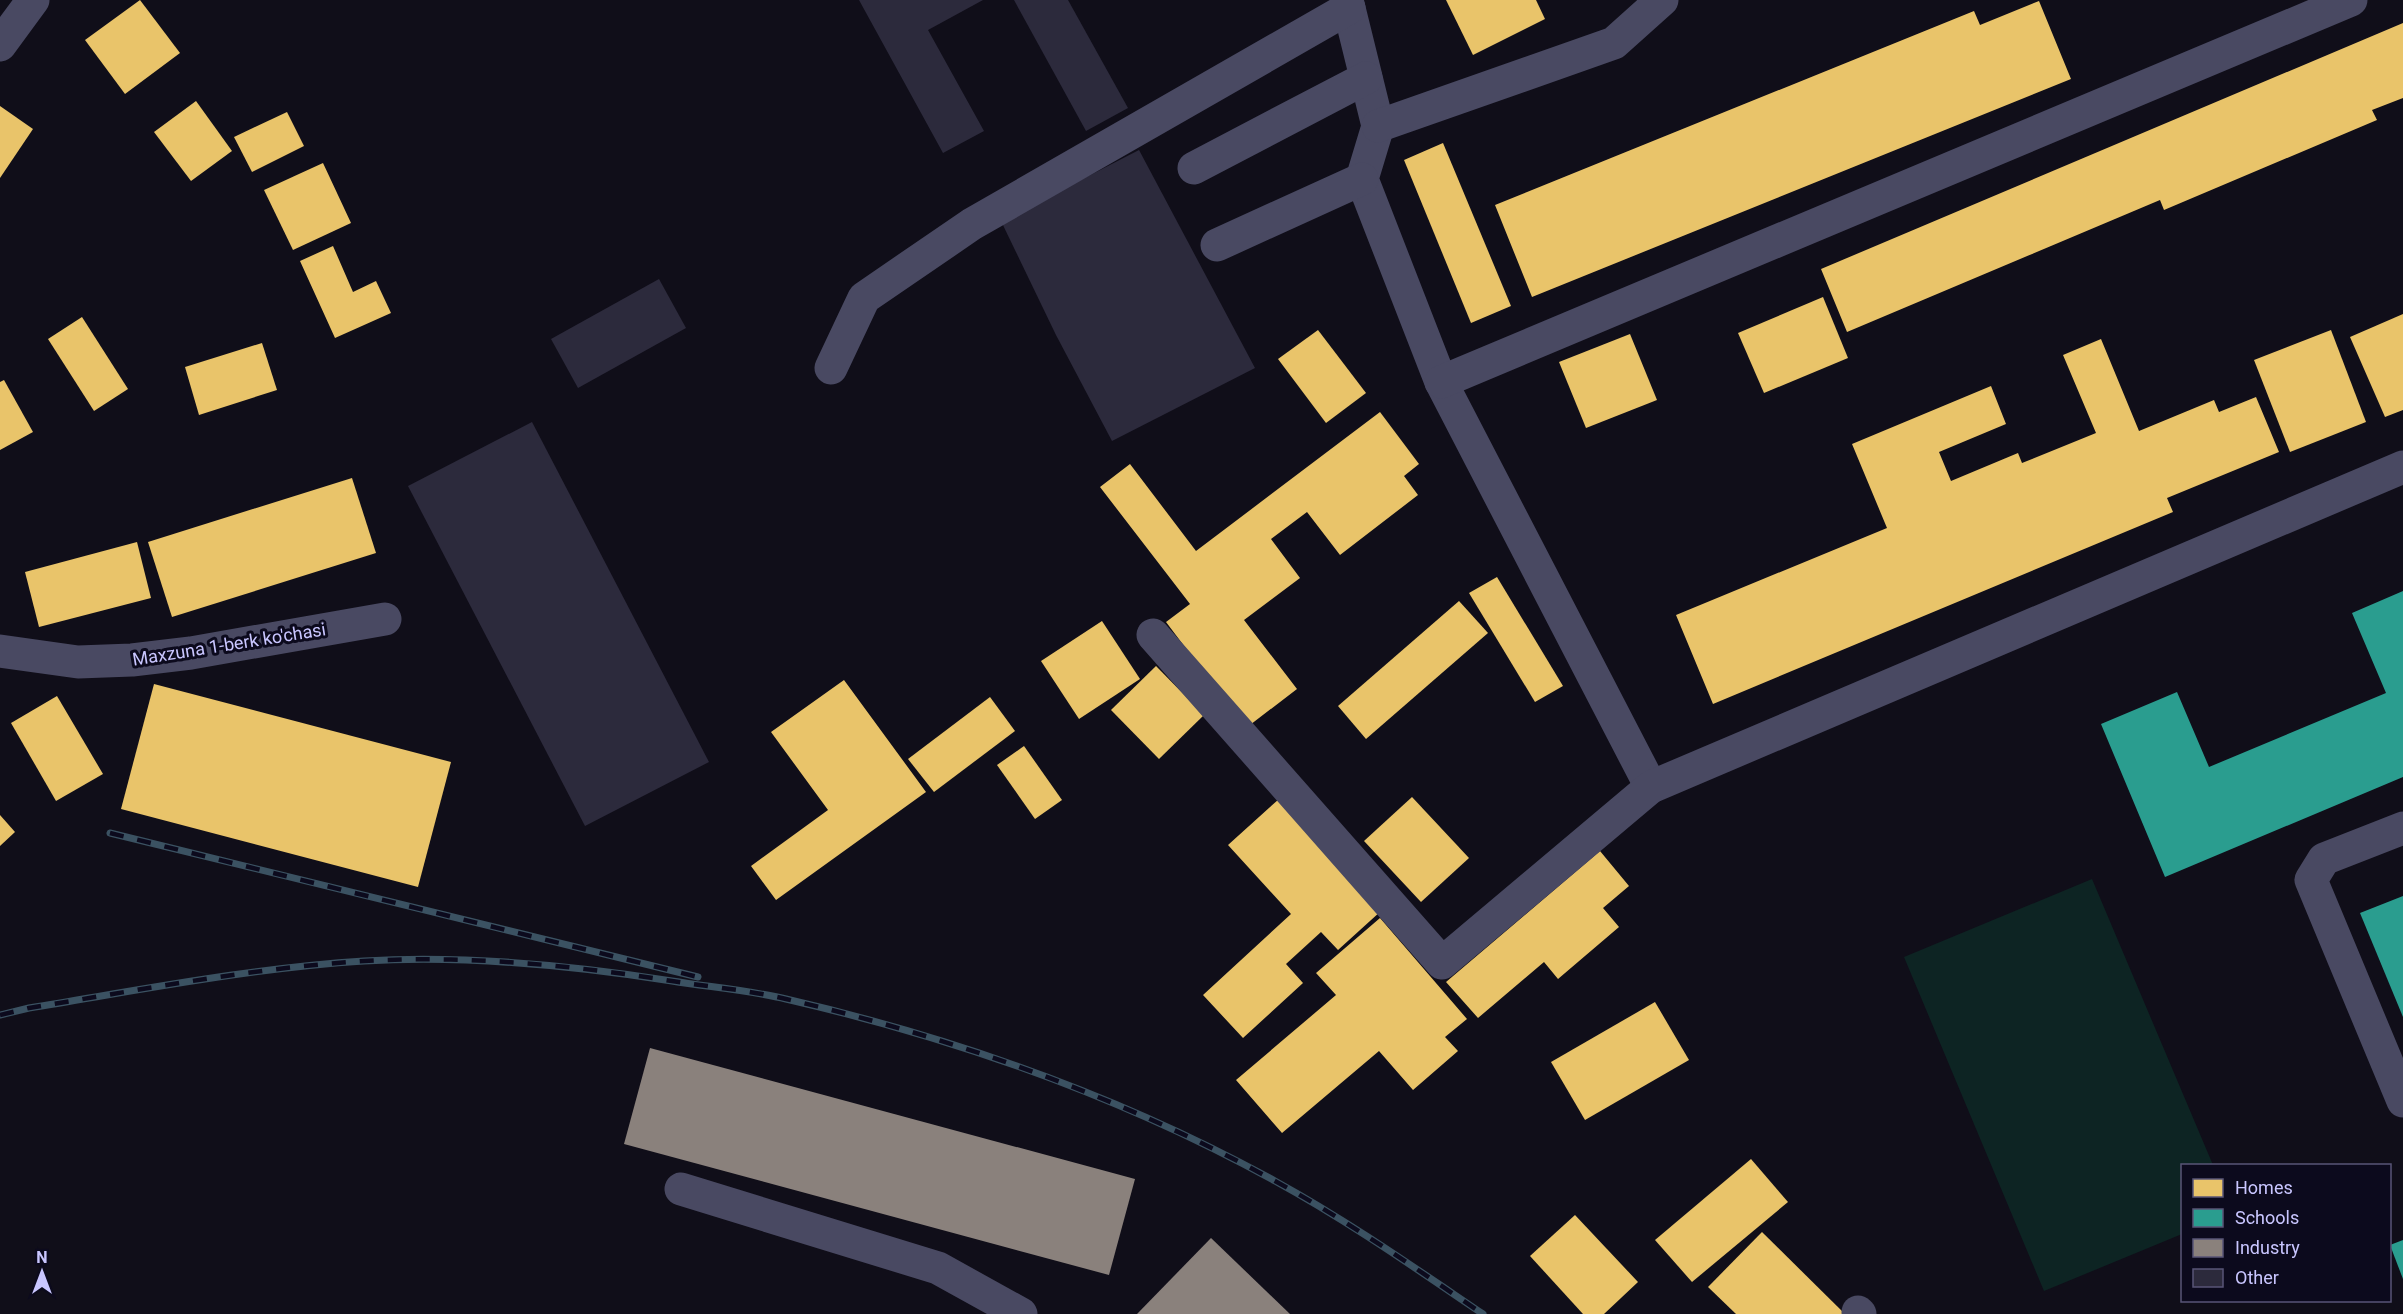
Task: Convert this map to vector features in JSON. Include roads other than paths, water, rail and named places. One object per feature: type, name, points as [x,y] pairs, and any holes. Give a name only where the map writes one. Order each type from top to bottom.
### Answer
[{"type":"street","points":[[0,45],[33,0]]},
{"type":"street","points":[[1378,126],[1614,43],[1662,0]]},
{"type":"street","points":[[1441,382],[2351,0]]},
{"type":"street","points":[[831,368],[864,298],[972,224],[1348,4],[1378,126],[1362,179],[1441,382],[1651,787]]},
{"type":"street","points":[[1194,168],[1366,78]]},
{"type":"street","points":[[1217,245],[1362,179]]},
{"type":"street","points":[[1153,635],[1442,963],[1651,787],[2403,467]]},
{"type":"street","name":"Maxzuna 1-berk ko'chasi","points":[[0,651],[78,662],[132,660],[191,653],[385,619]]},
{"type":"street","points":[[2403,828],[2324,859],[2311,880],[2403,1101]]},
{"type":"street","points":[[681,1189],[939,1268],[1021,1314]]},
{"type":"railway","points":[[110,833],[698,977]]},
{"type":"railway","points":[[0,1015],[29,1008],[238,974],[322,964],[403,959],[480,960],[557,966],[772,996],[912,1032],[975,1052],[1098,1097],[1158,1123],[1302,1196],[1381,1245],[1483,1314]]}]
